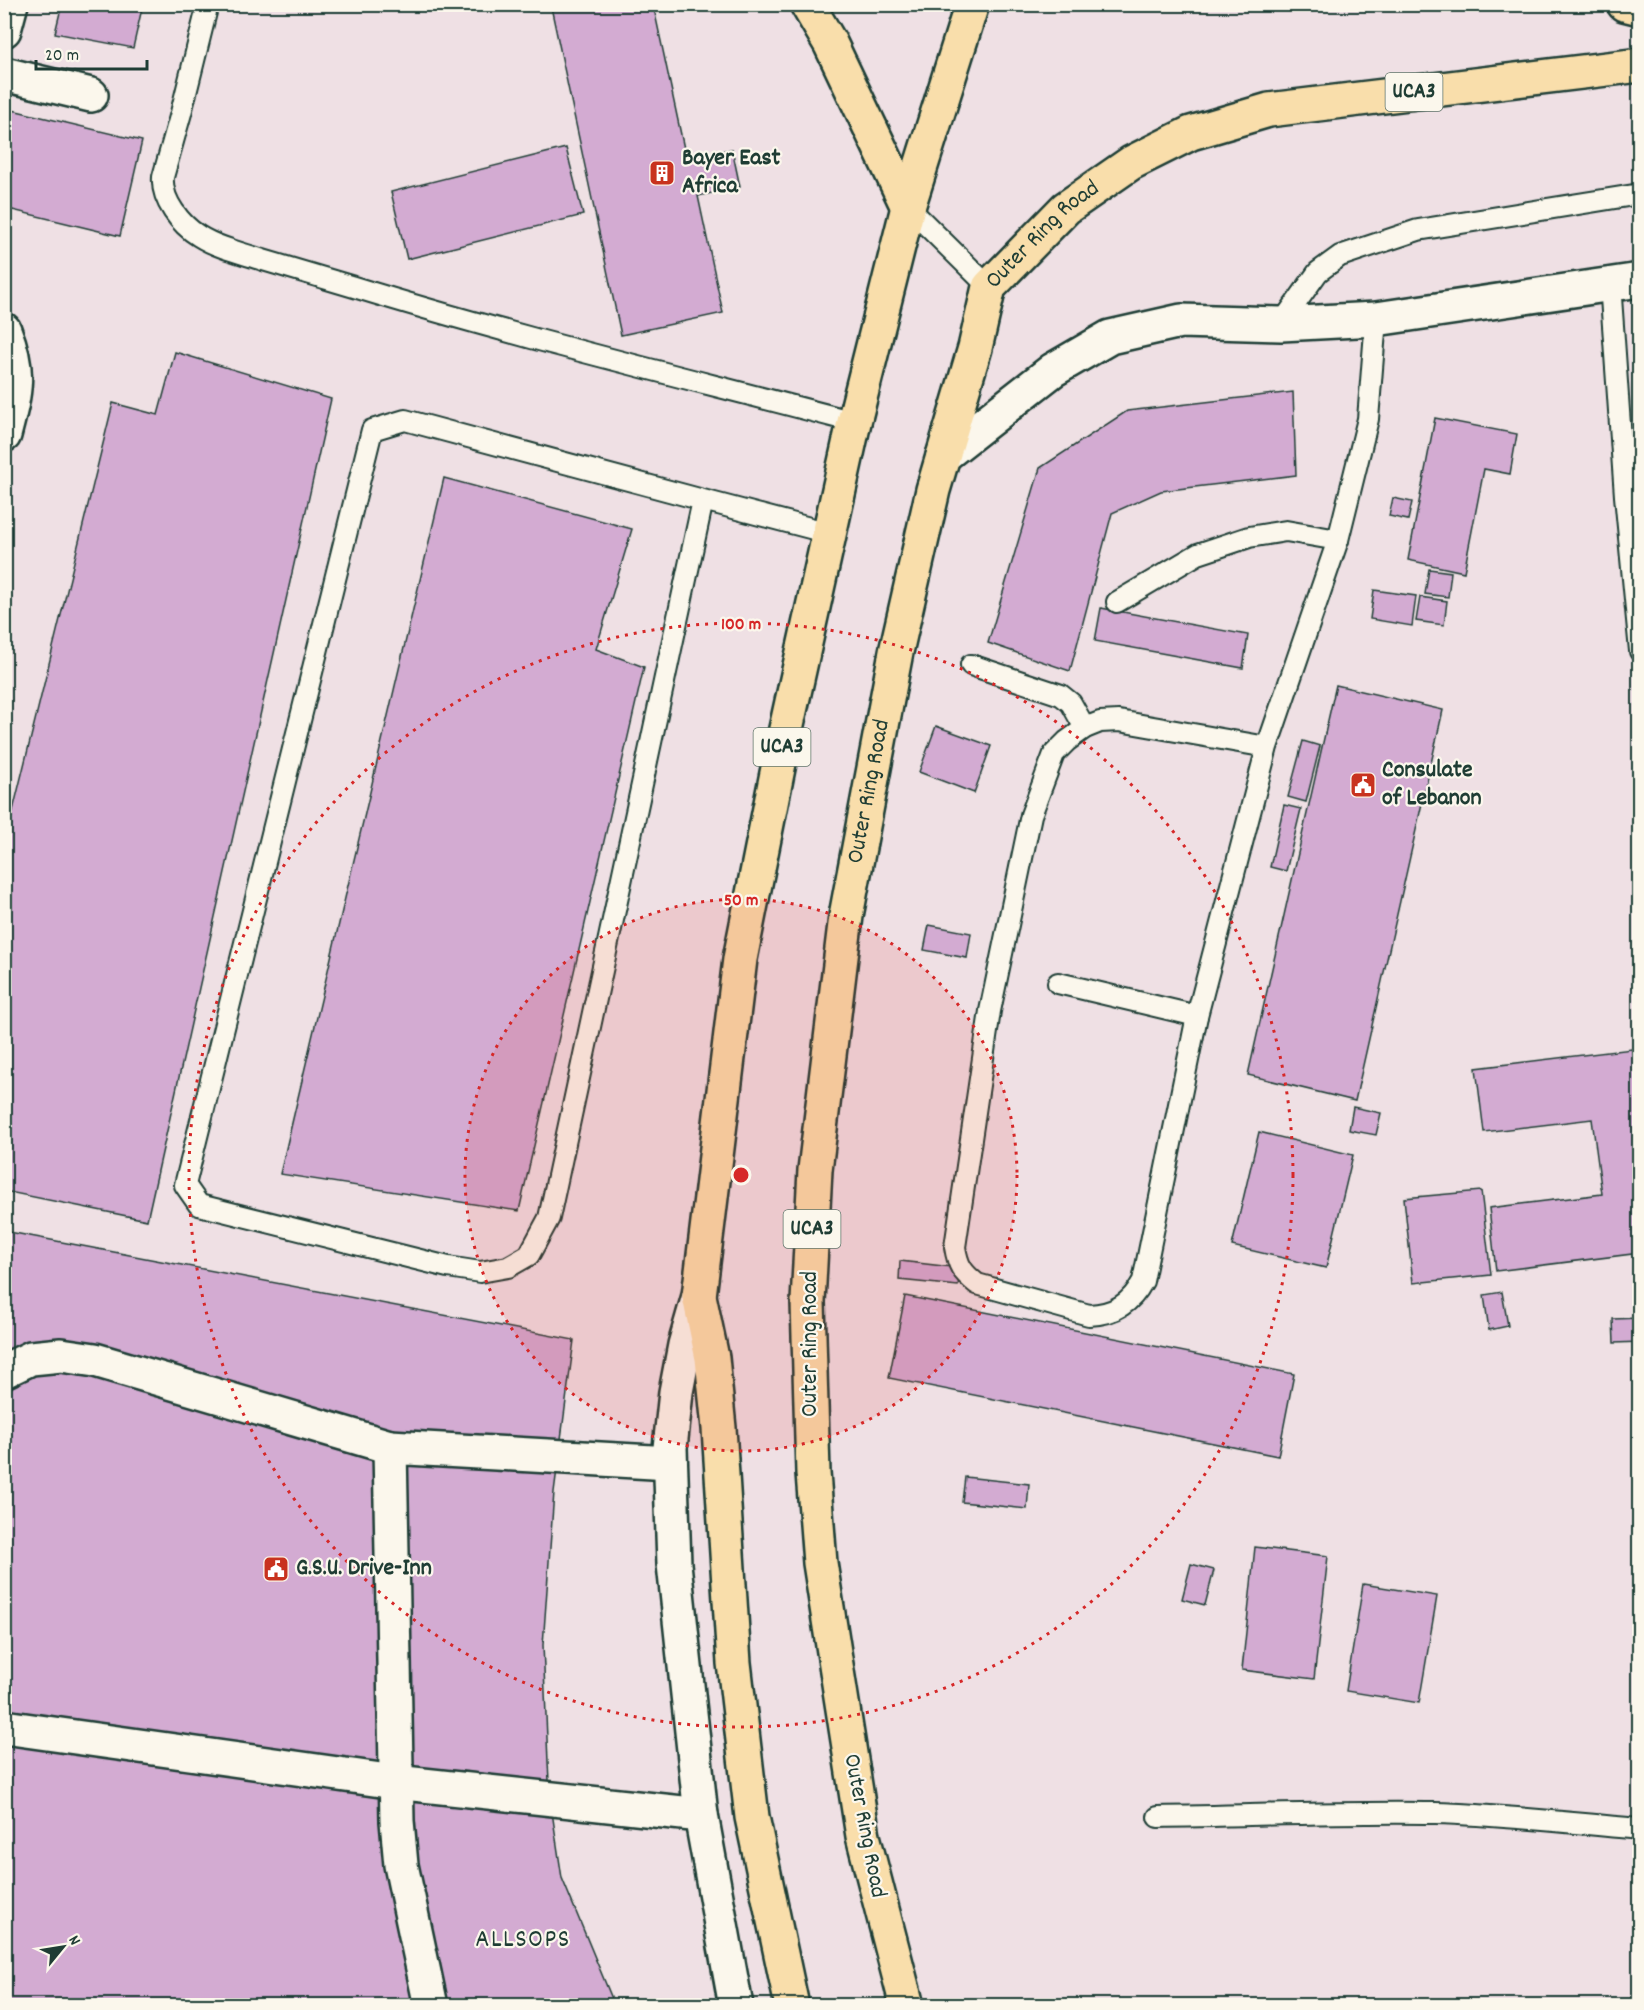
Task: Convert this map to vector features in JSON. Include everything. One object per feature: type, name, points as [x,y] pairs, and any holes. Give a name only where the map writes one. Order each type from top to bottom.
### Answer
[{"type":"main road","points":[[807,4],[830,43],[908,207]]},
{"type":"main road","points":[[908,207],[972,4]]},
{"type":"main road","points":[[1624,4],[1640,8]]},
{"type":"main road","name":"Outer Ring Road","points":[[906,2006],[863,1836],[820,1563],[813,1473],[808,1302],[815,1170],[846,916],[896,652],[933,490],[975,348],[989,287],[1066,208],[1131,163],[1191,133],[1269,110],[1640,65]]},
{"type":"main road","name":"UCA3","points":[[792,2006],[752,1816],[734,1663],[719,1428],[712,1358],[699,1296],[740,959],[784,738],[829,533],[854,422],[908,207]]},
{"type":"street","points":[[4,30],[11,4]]},
{"type":"street","points":[[4,74],[91,95]]},
{"type":"street","points":[[943,456],[1053,370],[1110,337],[1181,321],[1281,324],[1376,319],[1625,282]]},
{"type":"street","points":[[4,330],[13,352],[16,387],[4,435]]},
{"type":"street","name":"UCA3","points":[[699,1296],[685,1345],[676,1392],[670,1448],[675,1576],[700,1815],[736,2006]]},
{"type":"street","points":[[4,1371],[31,1358],[61,1355],[95,1360],[390,1447],[670,1463]]},
{"type":"street","points":[[390,1447],[395,1782],[401,1865],[431,2006]]},
{"type":"street","points":[[4,1726],[395,1782],[700,1815]]},
{"type":"lane","points":[[208,4],[162,186],[176,213],[187,227],[200,237],[229,249],[409,304],[854,422]]},
{"type":"lane","points":[[1281,324],[1318,272],[1340,256],[1418,230],[1640,194]]},
{"type":"lane","points":[[908,207],[989,287]]},
{"type":"lane","points":[[1625,282],[1640,651]]},
{"type":"lane","points":[[1267,747],[1119,721],[1100,722],[1085,728],[1054,754],[1031,815],[990,1011],[955,1247],[957,1261],[964,1273],[977,1284],[1089,1315],[1105,1314],[1116,1310],[1137,1292],[1143,1281],[1197,1016],[1267,747],[1338,540],[1370,410],[1376,319]]},
{"type":"lane","points":[[703,500],[549,1218],[529,1256],[508,1267],[480,1272],[448,1267],[199,1205],[185,1185],[372,430],[405,420],[829,533]]},
{"type":"lane","points":[[1117,602],[1198,554],[1233,542],[1286,531],[1338,540]]},
{"type":"lane","points":[[971,665],[1061,695],[1071,703],[1085,728]]},
{"type":"lane","points":[[1058,983],[1197,1016]]},
{"type":"lane","points":[[1158,1817],[1335,1812],[1438,1813],[1640,1828]]},
{"type":"building","points":[[62,4],[143,4],[133,48],[55,33]]},
{"type":"building","name":"Bayer East Africa","points":[[562,4],[653,4],[686,158],[732,149],[740,187],[698,196],[723,313],[621,335],[551,7]]},
{"type":"building","points":[[4,108],[142,141],[120,236],[4,208]]},
{"type":"building","points":[[566,148],[583,215],[407,259],[391,192]]},
{"type":"building","points":[[175,352],[331,399],[147,1220],[4,1191],[4,847],[113,403],[158,415]]},
{"type":"building","points":[[1293,392],[1296,475],[1161,491],[1112,513],[1070,671],[988,643],[1040,468],[1127,411]]},
{"type":"building","points":[[1435,418],[1517,434],[1510,474],[1484,469],[1464,572],[1408,560]]},
{"type":"building","points":[[444,478],[632,529],[596,649],[644,667],[519,1211],[280,1174]]},
{"type":"building","points":[[1393,498],[1412,502],[1408,520],[1389,516]]},
{"type":"building","points":[[1429,569],[1451,572],[1448,597],[1425,594]]},
{"type":"building","points":[[1374,590],[1416,596],[1412,626],[1370,619]]},
{"type":"building","points":[[1420,597],[1447,601],[1444,625],[1416,621]]},
{"type":"building","points":[[1101,608],[1248,635],[1243,668],[1095,641]]},
{"type":"building","points":[[1336,685],[1443,710],[1355,1101],[1248,1075]]},
{"type":"building","points":[[936,726],[991,746],[974,793],[919,772]]},
{"type":"building","points":[[1303,741],[1320,746],[1306,802],[1288,797]]},
{"type":"building","points":[[1284,805],[1301,809],[1286,871],[1270,867]]},
{"type":"building","points":[[929,925],[971,933],[967,958],[924,950]]},
{"type":"building","points":[[1640,1048],[1640,1253],[1496,1271],[1489,1208],[1602,1194],[1592,1119],[1484,1132],[1476,1068]]},
{"type":"building","points":[[1353,1107],[1381,1113],[1376,1135],[1349,1130]]},
{"type":"building","points":[[1259,1132],[1353,1155],[1326,1268],[1232,1246]]},
{"type":"building","points":[[1481,1191],[1491,1275],[1413,1283],[1404,1198]]},
{"type":"building","name":"G.S.U. Drive-Inn","points":[[4,1231],[574,1340],[554,1492],[543,1645],[550,1799],[562,1878],[615,2006],[4,2006]]},
{"type":"building","points":[[900,1261],[960,1268],[958,1286],[899,1280]]},
{"type":"building","points":[[1502,1292],[1508,1326],[1489,1330],[1484,1295]]},
{"type":"building","points":[[905,1296],[1294,1374],[1278,1456],[889,1378]]},
{"type":"building","points":[[1640,1318],[1640,1342],[1614,1343],[1613,1319]]},
{"type":"building","points":[[965,1477],[1029,1484],[1027,1509],[962,1502]]},
{"type":"building","points":[[1255,1547],[1328,1556],[1314,1679],[1242,1670]]},
{"type":"building","points":[[1191,1564],[1214,1570],[1205,1605],[1182,1599]]},
{"type":"building","points":[[1363,1584],[1437,1596],[1419,1703],[1346,1691]]},
{"type":"place","name":"Bayer East Africa","points":[[662,173]]},
{"type":"place","name":"Consulate of Lebanon","points":[[1363,785]]},
{"type":"place","name":"G.S.U. Drive-Inn","points":[[276,1569]]},
{"type":"district","name":"ALLSOPS","points":[[523,1940]]}]
